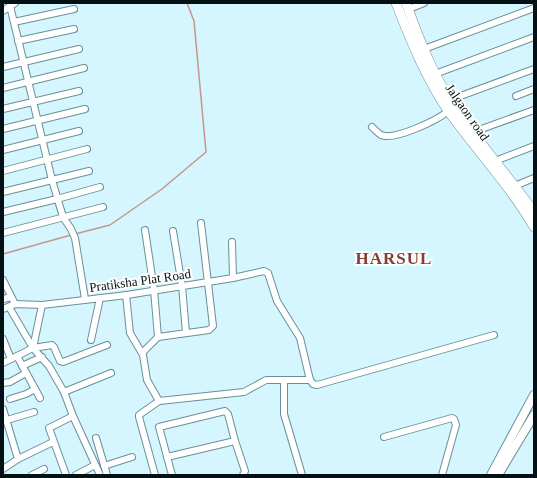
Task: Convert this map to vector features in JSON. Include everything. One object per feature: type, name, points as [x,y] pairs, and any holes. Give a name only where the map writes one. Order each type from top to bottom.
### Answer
[{"type":"highway","name":"Jalgaon road","points":[[396,3],[428,77],[532,212],[534,227]]},
{"type":"highway","name":"Jalgaon road","points":[[408,6],[424,49],[448,104],[473,132],[495,161],[512,188]]},
{"type":"main road","points":[[491,475],[534,394]]},
{"type":"main road","points":[[498,475],[534,416]]},
{"type":"street","points":[[408,6],[424,3]]},
{"type":"street","points":[[8,6],[14,22],[32,102],[52,180],[63,217],[75,238],[85,299]]},
{"type":"street","points":[[424,49],[534,8]]},
{"type":"street","points":[[14,22],[74,9]]},
{"type":"street","points":[[18,41],[74,29]]},
{"type":"street","points":[[435,74],[534,37]]},
{"type":"street","points":[[3,67],[79,48]]},
{"type":"street","points":[[3,88],[84,68]]},
{"type":"street","points":[[372,127],[382,135],[394,136],[440,118],[448,104],[534,69]]},
{"type":"street","points":[[516,96],[534,89]]},
{"type":"street","points":[[3,109],[79,90]]},
{"type":"street","points":[[3,129],[85,109]]},
{"type":"street","points":[[473,132],[534,110]]},
{"type":"street","points":[[3,150],[79,131]]},
{"type":"street","points":[[495,161],[534,146]]},
{"type":"street","points":[[3,171],[88,149]]},
{"type":"street","points":[[3,192],[89,171]]},
{"type":"street","points":[[512,188],[534,178]]},
{"type":"street","points":[[3,212],[100,187]]},
{"type":"street","points":[[3,233],[103,207]]},
{"type":"street","points":[[142,353],[158,337],[209,330],[214,326],[201,223]]},
{"type":"street","points":[[145,230],[154,290],[158,337]]},
{"type":"street","points":[[173,231],[182,286],[186,333]]},
{"type":"street","points":[[232,242],[232,278]]},
{"type":"street","name":"Pratiksha Plat Road","points":[[9,307],[42,305],[126,295],[232,278],[264,271],[268,273],[278,301],[300,338],[310,380]]},
{"type":"street","points":[[3,280],[11,297],[9,307],[34,348],[42,357],[64,392],[73,416],[100,475]]},
{"type":"street","points":[[126,295],[130,333],[142,353],[146,380],[159,401]]},
{"type":"street","points":[[3,299],[11,297]]},
{"type":"street","points":[[91,340],[100,298]]},
{"type":"street","points":[[34,348],[42,305]]},
{"type":"street","points":[[155,475],[139,415],[159,401],[244,392],[266,380],[310,380],[313,384],[317,384],[494,335]]},
{"type":"street","points":[[3,339],[14,358],[22,366],[40,398]]},
{"type":"street","points":[[3,363],[34,348],[52,345],[60,360],[63,362],[107,345]]},
{"type":"street","points":[[22,366],[42,357]]},
{"type":"street","points":[[3,383],[10,382],[26,373]]},
{"type":"street","points":[[64,392],[111,373]]},
{"type":"street","points":[[284,380],[284,414],[302,475]]},
{"type":"street","points":[[10,399],[26,394],[35,389]]},
{"type":"street","points":[[3,409],[18,459]]},
{"type":"street","points":[[172,475],[158,428],[160,426],[225,411],[228,414],[245,471],[243,475]]},
{"type":"street","points":[[7,420],[34,412]]},
{"type":"street","points":[[66,475],[48,428],[73,416]]},
{"type":"street","points":[[384,437],[452,418],[454,419],[456,425],[442,475]]},
{"type":"street","points":[[96,438],[106,475]]},
{"type":"street","points":[[166,457],[235,441]]},
{"type":"street","points":[[3,468],[53,442]]},
{"type":"street","points":[[104,466],[132,458]]},
{"type":"street","points":[[76,475],[95,465]]},
{"type":"street","points":[[32,475],[44,469]]},
{"type":"waterway","points":[[75,234],[110,225],[162,189],[206,152],[194,21],[187,3]]},
{"type":"waterway","points":[[3,254],[71,235]]},
{"type":"district","name":"HARSUL","points":[[394,258]]}]
